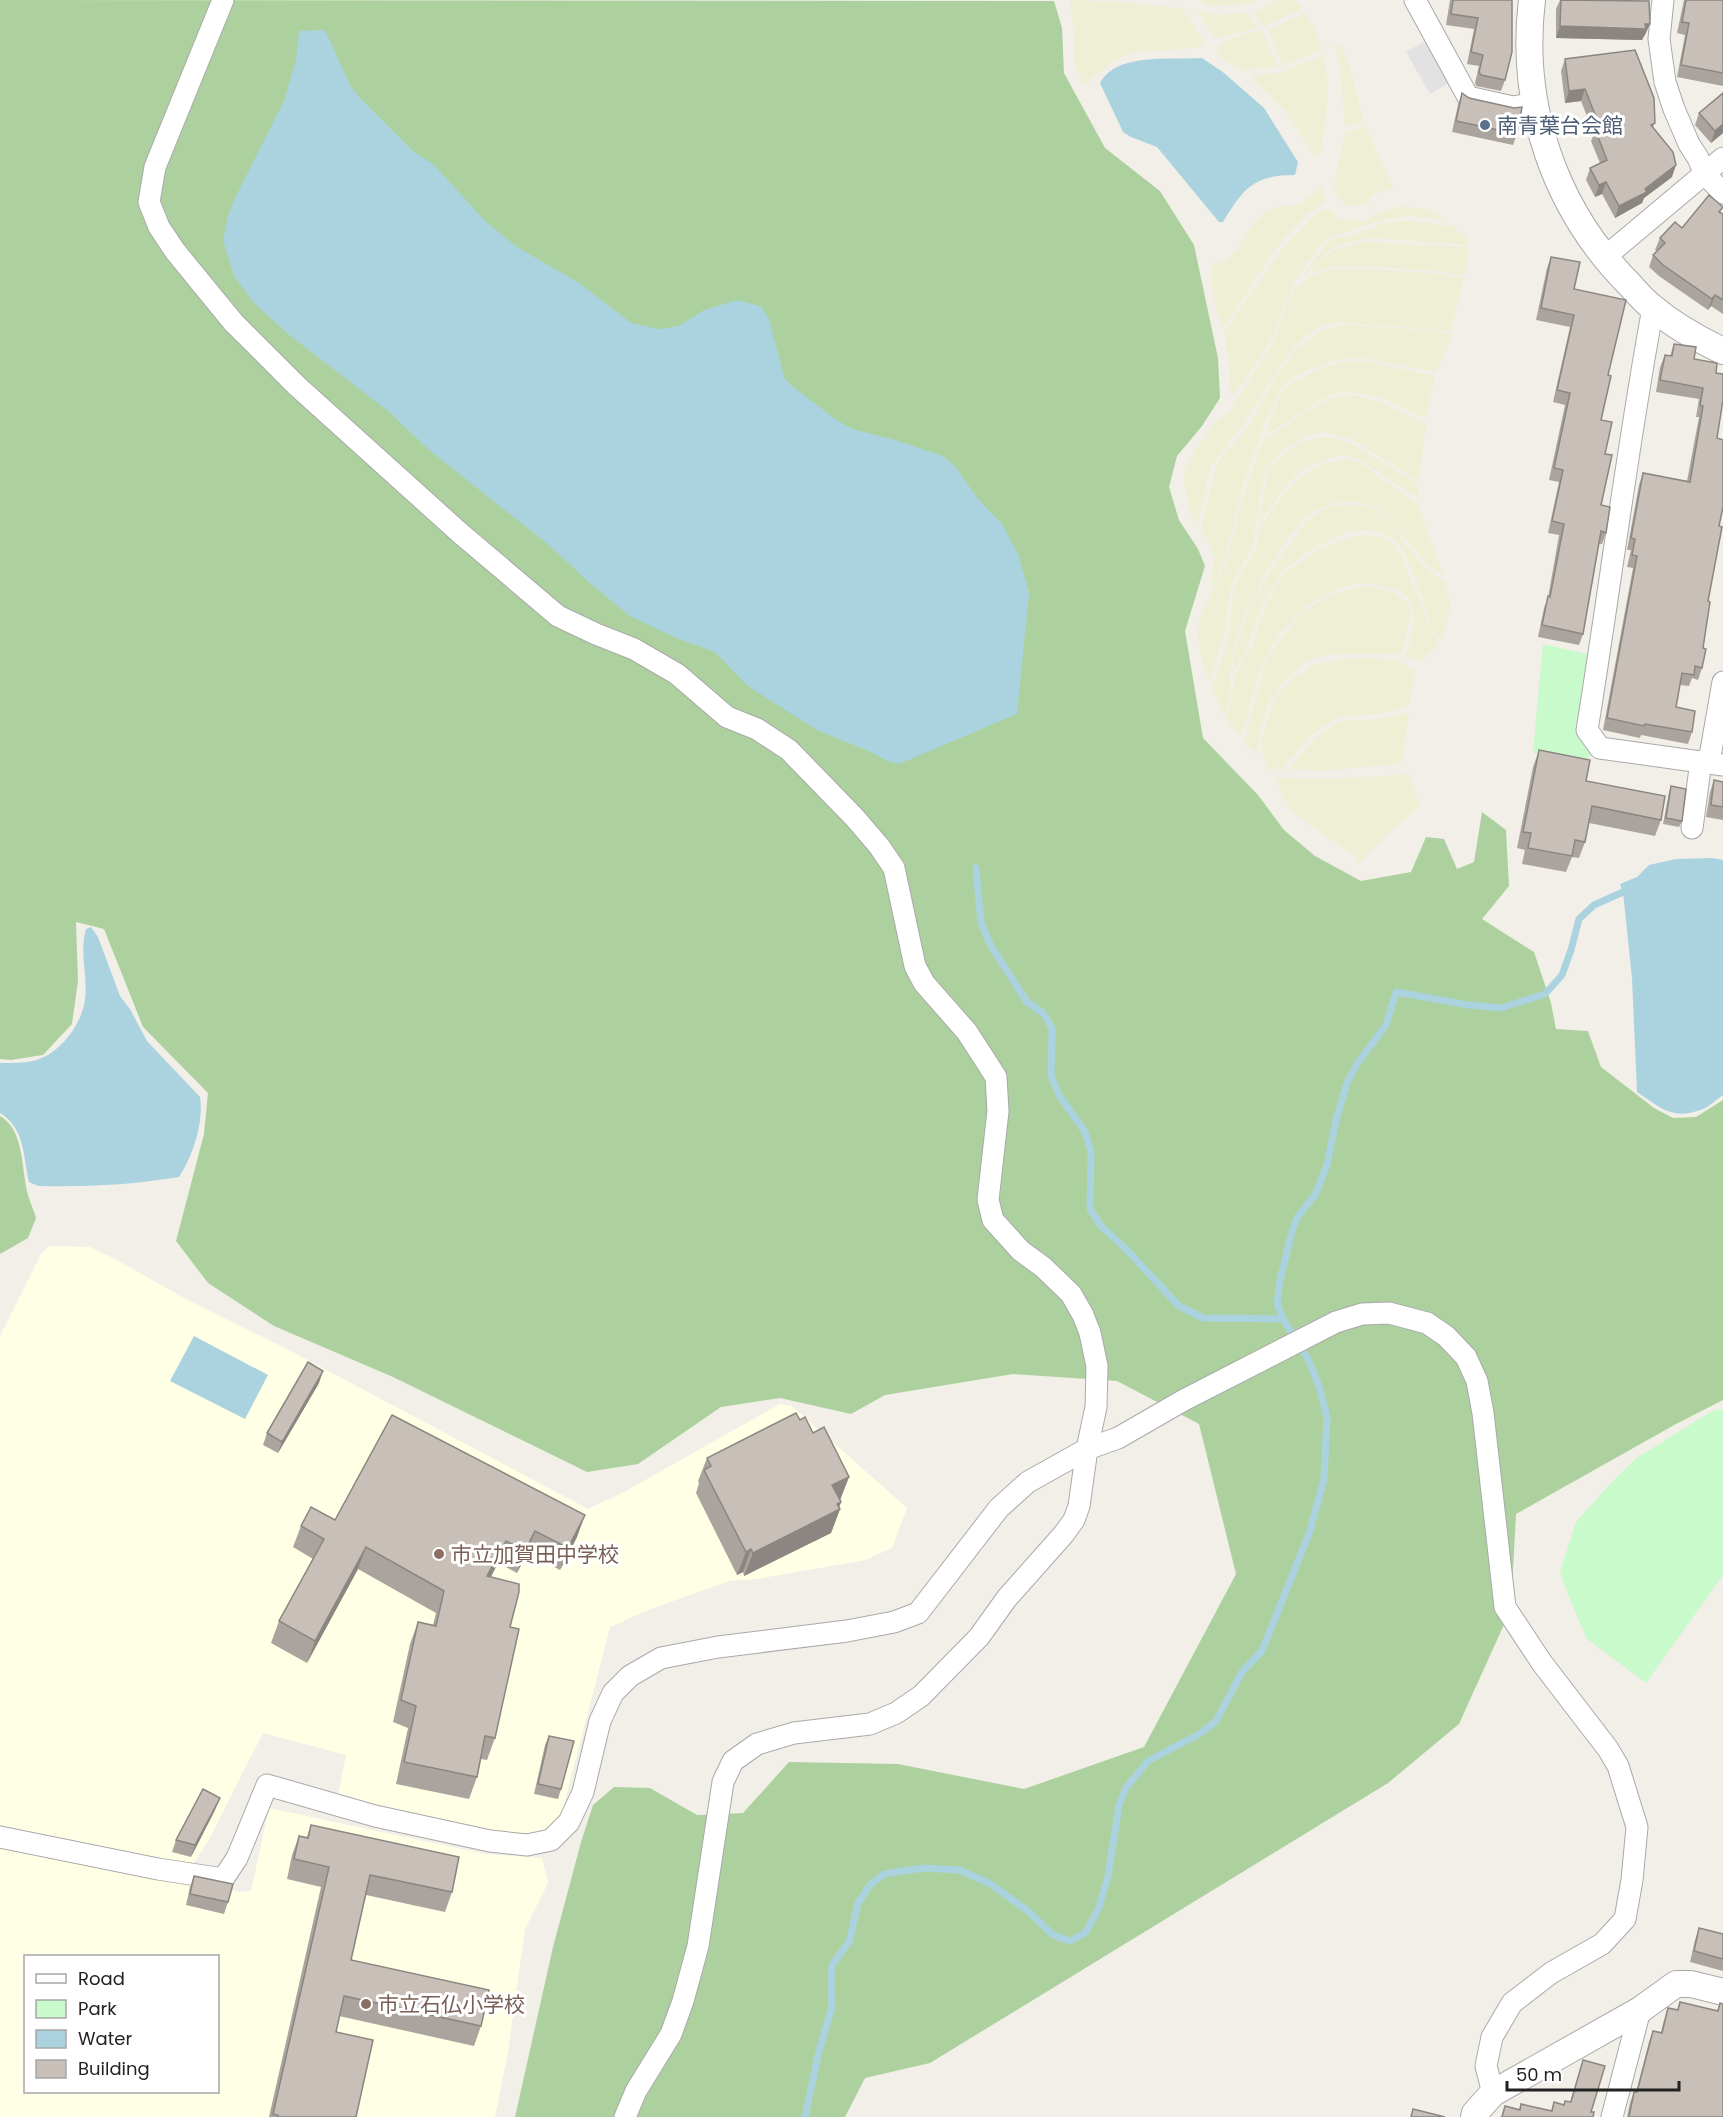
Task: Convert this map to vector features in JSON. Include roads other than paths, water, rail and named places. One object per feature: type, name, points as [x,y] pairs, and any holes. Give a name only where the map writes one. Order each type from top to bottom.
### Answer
[{"type":"street","points":[[223,0],[155,167],[149,202],[159,228],[175,251],[247,337],[305,394],[460,533],[558,616],[634,649],[677,674],[727,717],[757,729],[789,750],[879,846],[894,868],[915,966],[924,983],[968,1032],[996,1077],[998,1112],[988,1200],[993,1221],[1021,1251],[1043,1267],[1071,1294],[1090,1333],[1097,1366],[1096,1397],[1079,1506],[1074,1520],[1043,1560],[1008,1598],[979,1637],[921,1696],[896,1713],[870,1724],[794,1733],[757,1744],[733,1761],[723,1782],[698,1946],[683,2001],[671,2034],[636,2091],[625,2117]]},
{"type":"street","points":[[1415,0],[1468,97],[1513,107],[1535,103]]},
{"type":"street","points":[[1532,0],[1529,44],[1535,103],[1549,160],[1566,200],[1605,257],[1653,308],[1708,344],[1723,351]]},
{"type":"street","points":[[1663,0],[1659,39],[1665,82],[1685,135],[1705,174],[1723,193]]},
{"type":"street","points":[[1605,257],[1723,158]]},
{"type":"street","points":[[1653,308],[1633,417],[1605,623],[1587,730],[1600,748],[1711,763]]},
{"type":"street","points":[[1692,828],[1711,763],[1723,682]]},
{"type":"street","points":[[0,1837],[158,1869],[223,1879],[237,1858],[267,1785],[375,1816],[490,1841],[527,1845],[551,1840],[569,1822],[583,1792],[600,1721],[613,1693],[630,1676],[661,1658],[718,1647],[847,1631],[894,1622],[918,1613],[999,1508],[1028,1482],[1087,1449],[1118,1438],[1194,1395],[1336,1322],[1362,1314],[1389,1313],[1427,1323],[1446,1336],[1466,1357],[1477,1381],[1483,1413],[1505,1607],[1542,1663],[1608,1749],[1618,1766],[1637,1827],[1632,1880],[1625,1919],[1602,1944],[1551,1973],[1512,2003],[1492,2037],[1486,2066],[1493,2093]]},
{"type":"street","points":[[1474,2117],[1493,2093],[1640,2010],[1676,1984],[1691,1984],[1723,1992]]},
{"type":"street","points":[[1612,2117],[1640,2010]]},
{"type":"water","points":[[325,30],[350,85],[358,96],[413,151],[434,165],[485,221],[517,247],[579,283],[631,323],[658,329],[666,328],[679,326],[704,310],[737,300],[760,306],[769,319],[784,377],[792,386],[852,429],[943,456],[955,466],[978,499],[1002,524],[1018,554],[1029,593],[1017,714],[899,764],[887,761],[817,730],[748,686],[715,652],[676,638],[630,616],[549,545],[429,450],[388,411],[288,334],[255,304],[234,276],[223,240],[229,213],[284,101],[296,60],[299,31]]},
{"type":"water","points":[[1202,58],[1224,73],[1264,108],[1298,162],[1295,175],[1269,178],[1251,186],[1243,193],[1223,222],[1219,222],[1157,147],[1123,132],[1100,83],[1118,66],[1131,62]]},
{"type":"water","points":[[1676,859],[1723,860],[1723,1095],[1703,1109],[1683,1114],[1675,1113],[1661,1108],[1637,1092],[1632,978],[1623,892],[1620,884],[1637,877],[1649,865]]},
{"type":"water","points":[[91,927],[98,937],[120,996],[130,1009],[147,1041],[200,1097],[199,1128],[189,1159],[179,1177],[108,1185],[38,1186],[29,1182],[19,1135],[8,1119],[0,1113],[0,1063],[29,1062],[43,1058],[68,1038],[79,1019],[86,990],[84,938],[86,929]]},
{"type":"water","points":[[194,1336],[268,1375],[245,1419],[170,1381]]},
{"type":"waterway","points":[[976,868],[981,923],[991,946],[1027,1002],[1043,1013],[1052,1028],[1051,1076],[1059,1095],[1085,1132],[1091,1152],[1090,1209],[1101,1226],[1125,1248],[1179,1306],[1203,1318],[1283,1319]]},
{"type":"waterway","points":[[805,2117],[819,2051],[832,2007],[832,1965],[849,1942],[858,1903],[870,1885],[884,1874],[923,1868],[959,1870],[989,1883],[1028,1911],[1053,1935],[1070,1941],[1085,1933],[1098,1910],[1108,1876],[1119,1805],[1126,1788],[1148,1761],[1201,1733],[1216,1721],[1242,1672],[1262,1651],[1310,1531],[1324,1479],[1327,1417],[1319,1386],[1308,1359],[1283,1319],[1277,1303],[1280,1281],[1298,1216],[1315,1195],[1327,1165],[1336,1120],[1347,1083],[1357,1064],[1386,1025],[1396,992],[1468,1005],[1501,1008],[1545,994],[1562,975],[1579,919],[1594,905],[1623,892],[1630,894]]},
{"type":"place","name":"南青葉台会館","points":[[1485,125]]},
{"type":"place","name":"市立加賀田中学校","points":[[439,1554]]},
{"type":"place","name":"市立石仏小学校","points":[[366,2004]]}]
